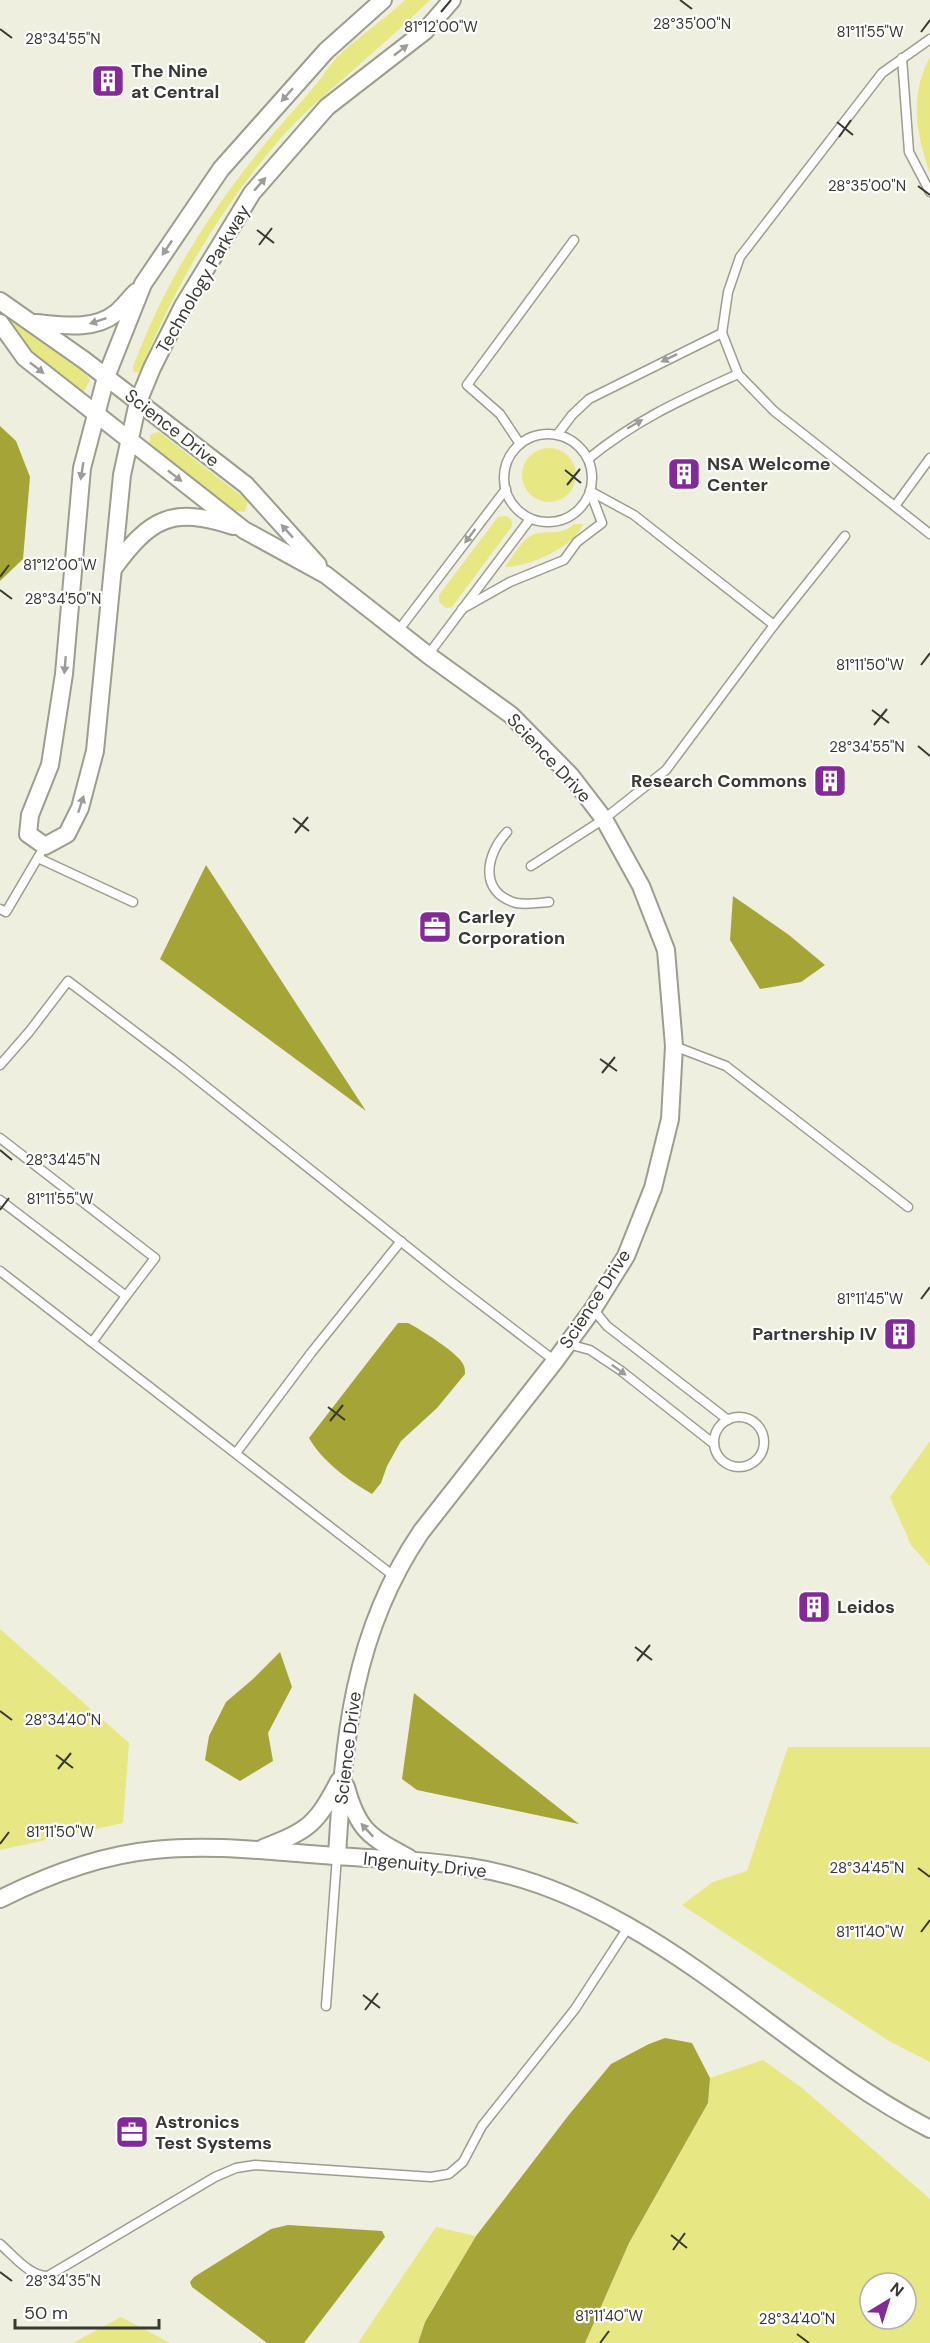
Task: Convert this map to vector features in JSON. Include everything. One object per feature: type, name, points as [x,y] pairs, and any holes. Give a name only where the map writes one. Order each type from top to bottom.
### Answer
[{"type":"street","points":[[34,323],[69,326],[103,320],[115,314],[143,284],[221,169],[326,51],[383,0]]},
{"type":"street","name":"Technology Parkway","points":[[42,852],[67,834],[80,808],[95,751],[122,475],[138,402],[183,306],[252,193],[327,107],[425,31],[452,0]]},
{"type":"street","points":[[42,852],[28,834],[30,815],[50,765],[64,674],[82,468],[106,377],[143,284]]},
{"type":"street","name":"Science Drive","points":[[0,301],[34,323],[246,485],[326,575]]},
{"type":"street","name":"Science Drive","points":[[0,323],[25,358],[244,530],[326,575],[428,655],[510,715],[571,776],[604,819],[641,886],[666,950],[674,1046],[670,1119],[652,1188],[626,1256],[593,1309],[421,1532],[395,1577],[370,1634],[348,1718],[337,1856]]},
{"type":"street","points":[[113,570],[134,540],[152,526],[169,520],[204,517],[244,530]]},
{"type":"street","points":[[256,1850],[296,1835],[313,1823],[323,1811],[342,1774]]},
{"type":"street","points":[[342,1774],[353,1812],[366,1830],[384,1845],[416,1861]]},
{"type":"street","name":"Ingenuity Drive","points":[[0,1899],[35,1882],[104,1859],[162,1850],[222,1848],[416,1861],[470,1867],[524,1879],[578,1899],[629,1926],[679,1957],[820,2061],[930,2129]]},
{"type":"lane","points":[[930,39],[882,73],[741,257],[728,292],[722,333],[738,374],[774,411],[930,534]]},
{"type":"lane","points":[[902,58],[909,152],[930,192]]},
{"type":"lane","points":[[520,444],[500,414],[467,385],[574,240]]},
{"type":"lane","points":[[557,435],[572,415],[589,399],[722,333]]},
{"type":"lane","points":[[588,459],[618,434],[662,408],[738,374]]},
{"type":"lane","points":[[557,435],[570,440],[588,459],[592,480],[590,490],[584,504],[573,515],[560,521],[545,522],[530,519],[515,506],[506,489],[504,477],[506,464],[520,444],[532,437],[557,435]]},
{"type":"lane","points":[[895,506],[930,458]]},
{"type":"lane","points":[[398,631],[506,489]]},
{"type":"lane","points":[[462,609],[510,582],[564,560],[577,542],[602,523],[590,490]]},
{"type":"lane","points":[[590,490],[634,515],[774,625]]},
{"type":"lane","points":[[428,655],[530,519]]},
{"type":"lane","points":[[531,866],[604,819],[666,770],[774,625],[845,536]]},
{"type":"lane","points":[[507,832],[496,844],[490,859],[489,876],[496,891],[514,902],[526,904],[549,902]]},
{"type":"lane","points":[[0,909],[6,912],[42,852],[133,902]]},
{"type":"lane","points":[[0,1065],[68,981],[179,1065],[555,1361]]},
{"type":"lane","points":[[674,1046],[726,1066],[908,1207]]},
{"type":"lane","points":[[0,1138],[155,1258],[93,1341]]},
{"type":"lane","points":[[0,1200],[126,1296]]},
{"type":"lane","points":[[236,1454],[310,1353],[401,1241]]},
{"type":"lane","points":[[0,1271],[395,1577]]},
{"type":"lane","points":[[593,1309],[607,1326],[729,1420]]},
{"type":"lane","points":[[567,1344],[590,1350],[600,1356],[714,1444],[720,1458],[733,1466],[750,1464],[761,1453],[764,1445],[763,1436],[754,1422],[740,1417],[729,1420],[717,1430],[714,1444]]},
{"type":"lane","points":[[326,2006],[337,1856]]},
{"type":"lane","points":[[0,2244],[38,2275],[48,2276],[215,2177],[236,2168],[255,2166],[431,2177],[449,2174],[468,2156],[482,2126],[575,2009],[629,1926]]},
{"type":"shaded area","points":[[405,0],[430,0],[296,122],[253,172],[215,226],[181,283],[140,373],[134,372],[133,367],[165,294],[204,227],[226,195],[336,58]]},
{"type":"shaded area","points":[[930,57],[930,173],[918,129],[917,100],[923,71]]},
{"type":"shaded area","points":[[6,314],[83,371],[90,380],[84,391],[76,389],[24,346],[3,318]]},
{"type":"shaded area","points":[[0,426],[16,441],[30,477],[23,559],[0,581]]},
{"type":"shaded area","points":[[159,432],[248,501],[245,512],[235,511],[149,445],[151,434]]},
{"type":"shaded area","points":[[549,448],[559,450],[568,456],[574,465],[576,475],[574,485],[568,494],[559,500],[549,502],[539,500],[530,494],[524,485],[522,475],[524,465],[530,456],[539,450]]},
{"type":"shaded area","points":[[506,516],[511,519],[512,526],[452,607],[446,608],[439,602],[439,595],[498,517]]},
{"type":"shaded area","points":[[574,524],[583,524],[571,540],[561,548],[526,564],[505,567],[528,538],[538,533],[561,531]]},
{"type":"shaded area","points":[[206,865],[366,1111],[160,959]]},
{"type":"shaded area","points":[[733,896],[789,935],[825,965],[801,982],[760,989],[730,940]]},
{"type":"shaded area","points":[[398,1323],[408,1323],[460,1359],[464,1365],[465,1374],[437,1408],[401,1441],[387,1466],[381,1483],[372,1494],[337,1470],[321,1455],[309,1438]]},
{"type":"shaded area","points":[[930,1441],[930,1566],[911,1545],[890,1497]]},
{"type":"shaded area","points":[[0,1629],[129,1743],[123,1823],[0,1850]]},
{"type":"shaded area","points":[[280,1652],[292,1687],[268,1733],[273,1761],[240,1781],[205,1760],[209,1736],[226,1702]]},
{"type":"shaded area","points":[[414,1693],[579,1824],[417,1790],[402,1779]]},
{"type":"shaded area","points":[[788,1747],[930,1747],[930,2062],[889,2041],[682,1905],[713,1882],[747,1871]]},
{"type":"shaded area","points":[[665,2038],[692,2043],[710,2078],[708,2103],[629,2243],[585,2343],[418,2343],[425,2322],[476,2236],[568,2116],[611,2064]]},
{"type":"shaded area","points":[[763,2060],[802,2088],[930,2199],[930,2343],[585,2343],[629,2243],[708,2103],[710,2078]]},
{"type":"shaded area","points":[[288,2225],[382,2231],[385,2237],[304,2343],[267,2343],[192,2287],[190,2282],[194,2277],[271,2229]]},
{"type":"shaded area","points":[[436,2227],[476,2236],[425,2321],[418,2343],[358,2343]]},
{"type":"shaded area","points":[[121,2317],[170,2343],[73,2343]]},
{"type":"place","name":"The Nine at Central","points":[[108,81]]},
{"type":"place","name":"NSA Welcome Center","points":[[684,474]]},
{"type":"place","name":"Research Commons","points":[[830,781]]},
{"type":"place","name":"Carley Corporation","points":[[435,927]]},
{"type":"place","name":"Partnership IV","points":[[900,1334]]},
{"type":"place","name":"Leidos","points":[[814,1607]]},
{"type":"place","name":"Astronics Test Systems","points":[[132,2132]]}]
